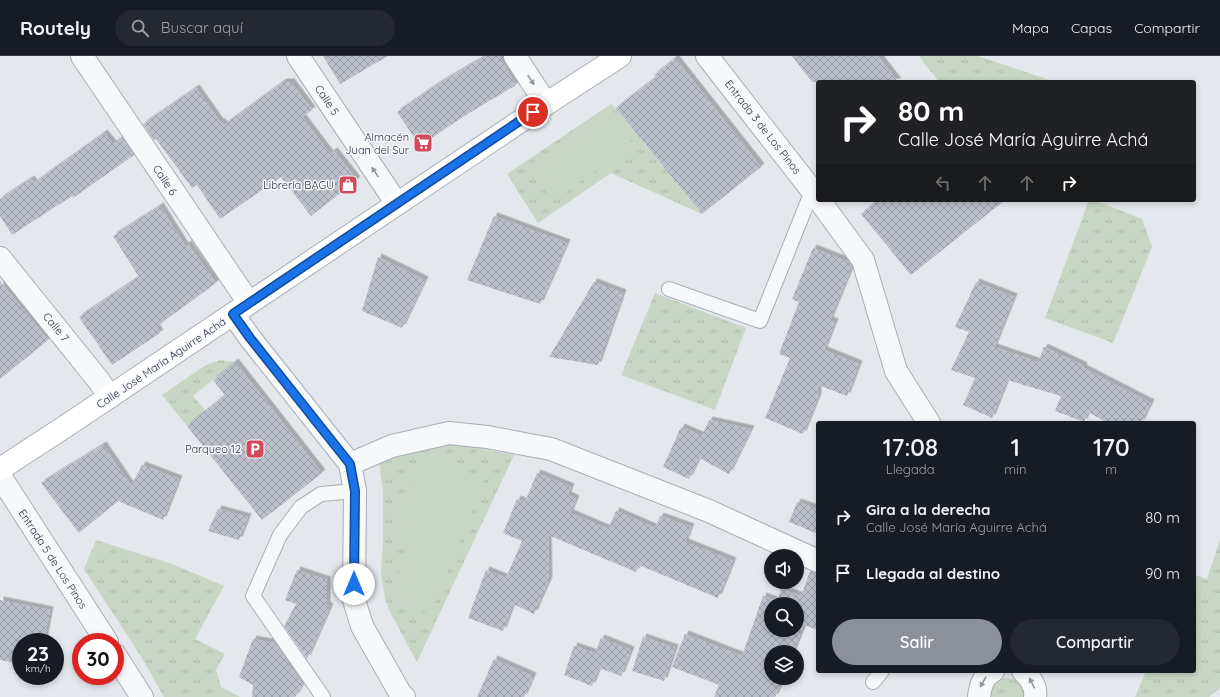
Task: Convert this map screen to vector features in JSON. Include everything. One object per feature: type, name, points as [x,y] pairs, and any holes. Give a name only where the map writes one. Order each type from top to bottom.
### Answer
[{"type":"street","name":"Calle 6","points":[[82,56],[241,308],[250,338],[350,464]]},
{"type":"street","name":"Calle 5","points":[[298,56],[397,204]]},
{"type":"street","points":[[515,56],[546,104]]},
{"type":"street","name":"Calle José María Aguirre Achá","points":[[0,469],[620,56]]},
{"type":"street","name":"Entrada 3 de Los Pinos","points":[[707,56],[816,196]]},
{"type":"street","name":"Entrada 3 de Los Pinos","points":[[820,202],[863,260],[896,371],[928,421]]},
{"type":"street","name":"Calle 7","points":[[0,258],[99,381],[110,397]]},
{"type":"street","points":[[404,697],[400,693],[362,626],[354,600],[355,491],[350,464],[392,446],[449,433],[488,437],[551,449],[709,511],[816,560]]},
{"type":"street","name":"Entrada 5 de Los Pinos","points":[[0,476],[101,633]]},
{"type":"street","points":[[124,669],[142,697]]},
{"type":"street","points":[[979,697],[983,681],[989,673]]},
{"type":"street","points":[[1025,673],[1034,685],[1035,697]]},
{"type":"lane","points":[[669,289],[760,321],[816,196]]},
{"type":"lane","points":[[323,697],[253,596],[280,535],[301,507],[322,494],[355,491]]},
{"type":"lane","points":[[873,682],[880,673]]},
{"type":"green space","points":[[919,56],[978,56],[1049,80],[937,80]]},
{"type":"green space","points":[[611,104],[616,108],[702,214],[611,173],[538,223],[507,174]]},
{"type":"green space","points":[[609,110],[633,144],[553,201],[528,166]]},
{"type":"green space","points":[[1088,202],[1099,202],[1142,219],[1152,247],[1113,343],[1045,318]]},
{"type":"green space","points":[[655,293],[746,328],[715,410],[621,375]]},
{"type":"green space","points":[[220,360],[235,362],[193,396],[206,411],[187,426],[162,395],[204,366]]},
{"type":"green space","points":[[448,444],[514,455],[417,662],[390,612],[385,599],[381,574],[383,491],[379,461],[401,452]]},
{"type":"green space","points":[[422,453],[485,479],[430,614],[389,597],[410,546],[387,536]]},
{"type":"green space","points":[[1220,539],[1220,688],[1209,697],[1135,697],[1145,673],[1196,673],[1196,576],[1207,579]]},
{"type":"green space","points":[[96,540],[172,564],[224,586],[195,639],[225,654],[216,670],[221,687],[240,697],[164,697],[142,658],[84,569]]},
{"type":"green space","points":[[1002,678],[1015,680],[1018,682],[1025,692],[1025,697],[989,697],[992,686],[996,681]]},
{"type":"building","points":[[323,56],[388,56],[340,84]]},
{"type":"building","points":[[486,56],[499,56],[516,85],[461,118],[420,146],[397,112],[438,84]]},
{"type":"building","points":[[792,56],[878,56],[896,80],[816,80],[816,82],[812,82]]},
{"type":"building","points":[[675,58],[761,167],[702,214],[616,108],[656,77],[654,75]]},
{"type":"building","points":[[283,82],[291,82],[312,110],[302,117],[330,154],[334,151],[357,180],[311,216],[281,177],[220,219],[197,185],[192,188],[156,139],[154,140],[143,124],[196,88],[220,122],[221,121],[224,125]]},
{"type":"building","points":[[104,133],[113,144],[122,138],[134,155],[73,198],[72,196],[12,235],[0,216],[0,199],[31,179],[34,183]]},
{"type":"building","points":[[876,202],[1002,202],[911,275],[861,214]]},
{"type":"building","points":[[160,206],[185,246],[188,244],[216,283],[156,327],[160,333],[112,365],[79,317],[139,277],[113,236]]},
{"type":"building","points":[[494,216],[567,243],[540,304],[467,280]]},
{"type":"building","points":[[813,248],[849,262],[852,266],[830,320],[835,322],[824,350],[859,364],[847,396],[818,385],[818,397],[803,434],[765,418],[790,358],[779,354],[799,302],[792,299]]},
{"type":"building","points":[[378,257],[425,280],[402,328],[362,311]]},
{"type":"building","points":[[0,281],[48,340],[0,379]]},
{"type":"building","points":[[594,282],[623,293],[598,365],[549,357]]},
{"type":"building","points":[[976,282],[1014,297],[994,347],[1038,362],[1044,347],[1084,366],[1083,368],[1151,403],[1142,421],[1104,421],[1088,412],[1084,421],[1081,421],[1055,411],[1061,396],[1007,380],[992,418],[963,405],[975,378],[951,370],[969,332],[955,327]]},
{"type":"building","name":"Parqueo 12","points":[[235,362],[322,473],[262,520],[187,426],[225,395],[213,380]]},
{"type":"building","points":[[709,420],[751,429],[729,474],[699,458],[689,479],[663,467],[681,427],[702,436]]},
{"type":"building","points":[[103,445],[131,486],[142,465],[179,479],[163,520],[118,501],[79,533],[41,483]]},
{"type":"building","points":[[537,473],[571,487],[568,495],[576,499],[570,513],[608,529],[616,511],[655,528],[660,516],[691,527],[685,542],[733,561],[718,598],[639,565],[636,572],[548,535],[549,580],[534,614],[513,604],[503,631],[468,618],[486,570],[506,578],[522,541],[503,533],[517,499],[525,502]]},
{"type":"building","points":[[797,502],[816,508],[816,533],[789,522]]},
{"type":"building","points":[[218,509],[248,517],[239,540],[208,531]]},
{"type":"building","points":[[297,570],[327,580],[327,605],[330,607],[307,659],[284,626],[296,604],[285,600]]},
{"type":"building","points":[[810,571],[816,572],[816,629],[804,625],[804,597],[778,597],[781,589],[801,596]]},
{"type":"building","points":[[763,596],[766,597],[764,597],[764,637],[799,637],[796,645],[764,645],[764,685],[780,685],[775,697],[714,697],[719,685],[672,667],[685,634],[742,656]]},
{"type":"building","points":[[0,600],[50,610],[46,633],[12,633],[12,662],[0,660]]},
{"type":"building","points":[[643,637],[675,648],[664,681],[632,671]]},
{"type":"building","points":[[601,638],[631,650],[621,676],[599,668],[592,686],[564,675],[574,646],[595,653]]},
{"type":"building","points":[[253,639],[275,643],[303,684],[295,697],[252,697],[253,685],[239,677]]},
{"type":"building","points":[[494,659],[533,676],[524,697],[477,697]]},
{"type":"place","name":"Almacén Juan del Sur","points":[[423,143]]},
{"type":"place","name":"Librería BAGU","points":[[348,185]]},
{"type":"place","name":"Parqueo 12","points":[[255,449]]},
{"type":"route","points":[[354,584],[355,491],[350,464],[250,338],[233,314],[533,112]]}]
